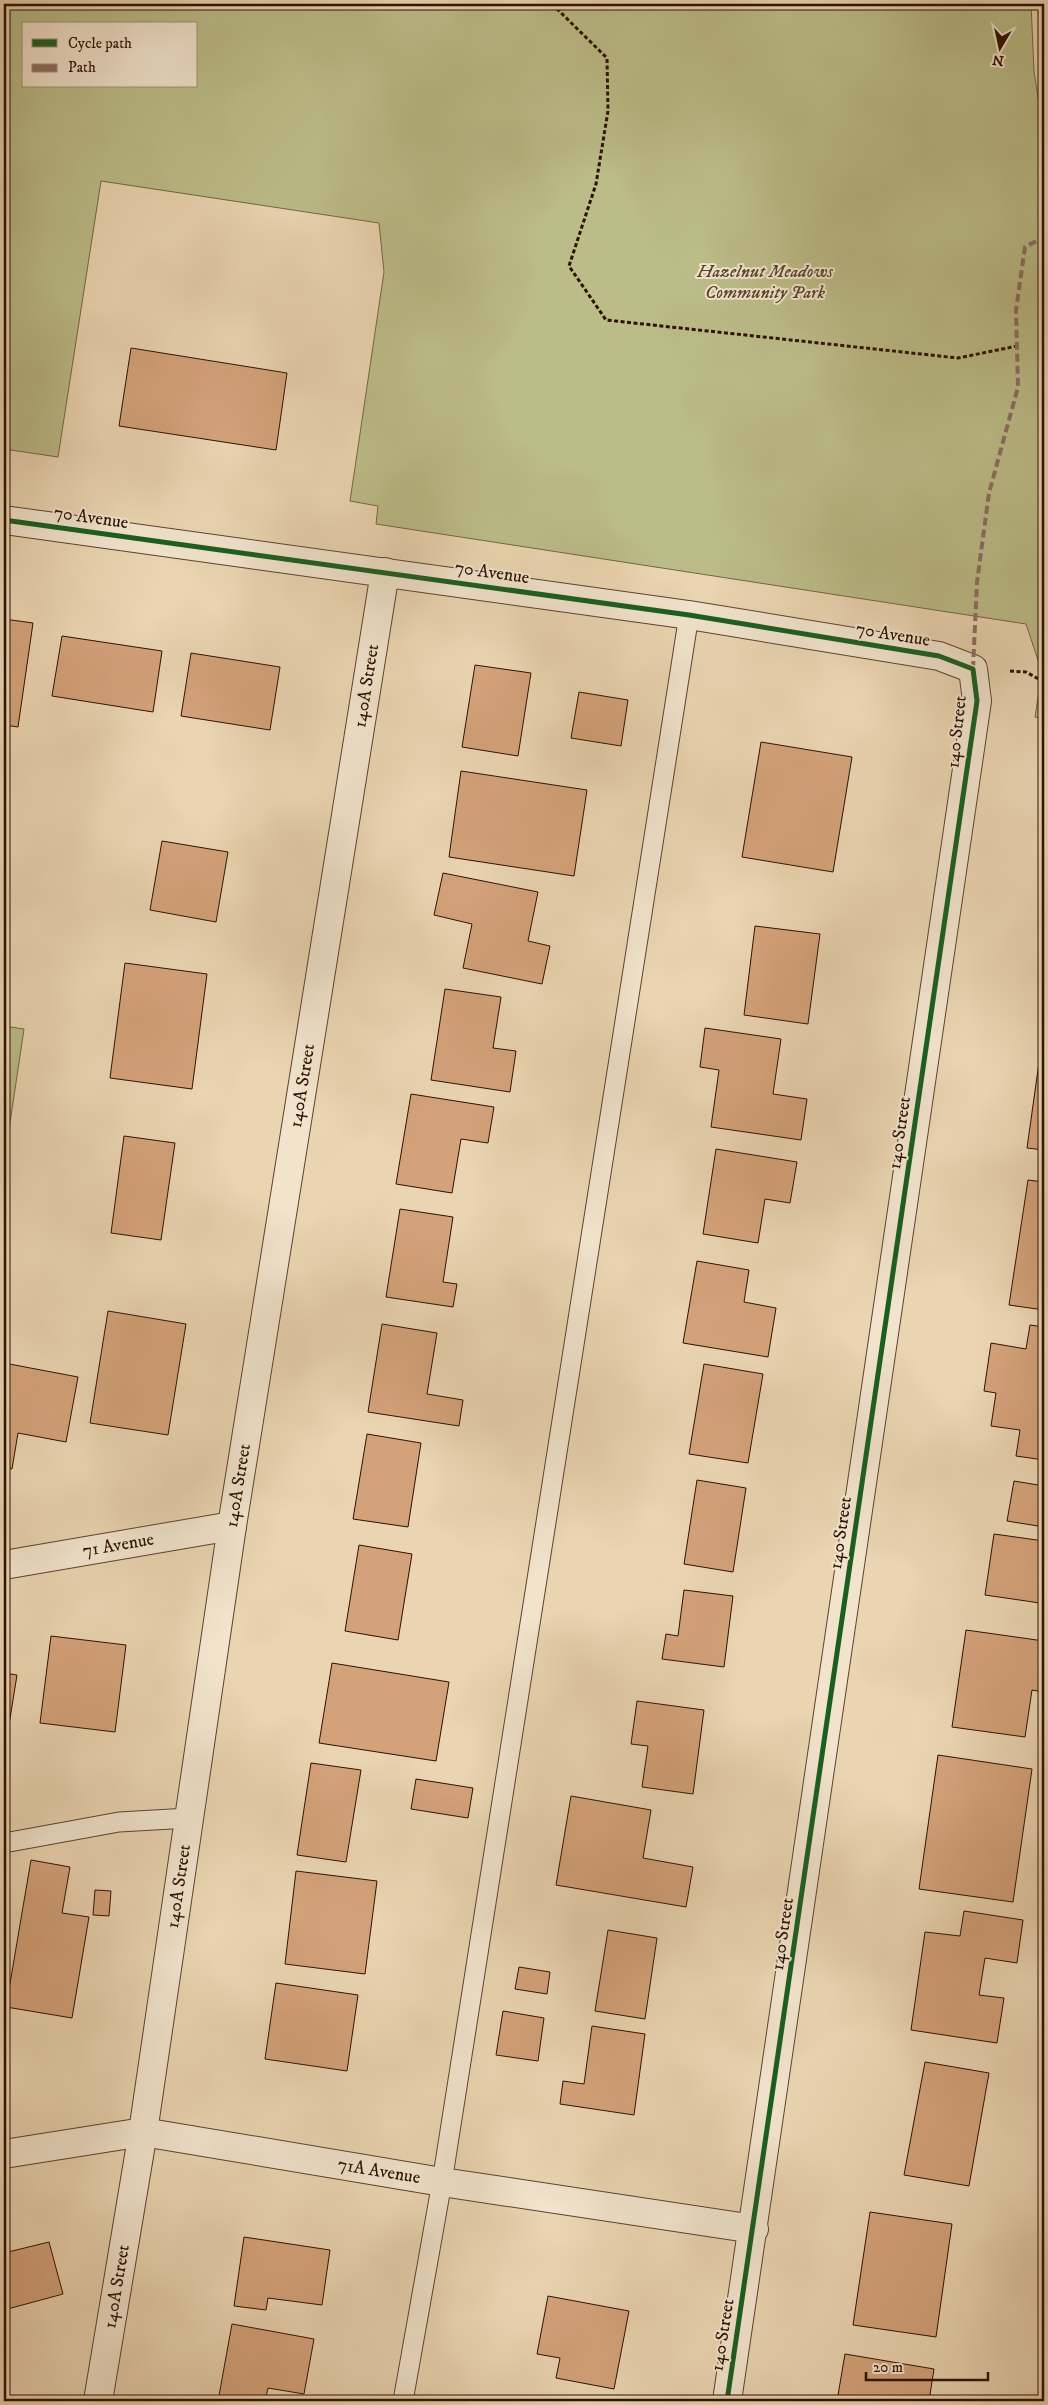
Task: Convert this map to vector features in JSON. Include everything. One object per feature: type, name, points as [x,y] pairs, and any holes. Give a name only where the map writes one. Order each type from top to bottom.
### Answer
[{"type":"street","name":"70 Avenue","points":[[4,520],[689,615],[939,656],[973,669]]},
{"type":"street","name":"140A Street","points":[[98,2401],[143,2132],[232,1526],[385,572]]},
{"type":"street","name":"140 Street","points":[[727,2401],[754,2229],[977,701],[973,669]]},
{"type":"street","name":"71 Avenue","points":[[4,1564],[232,1526]]},
{"type":"street","name":"71A Avenue","points":[[4,2154],[143,2132],[442,2182],[754,2229]]},
{"type":"lane","points":[[403,2401],[442,2182],[689,615]]},
{"type":"lane","points":[[4,1843],[119,1822],[189,1818]]},
{"type":"path","points":[[552,4],[607,58],[608,111],[596,184],[569,266],[606,320],[958,358],[1017,346]]},
{"type":"green space","name":"Hazelnut Meadows Community Park","points":[[4,4],[1031,4],[1034,71],[1044,137],[1044,719],[1035,717],[1042,672],[1026,624],[376,524],[378,506],[350,501],[384,272],[379,223],[101,181],[58,457],[4,449]]},
{"type":"green space","points":[[4,1026],[24,1029],[4,1163]]},
{"type":"building","points":[[131,348],[287,373],[276,450],[119,426]]},
{"type":"building","points":[[4,619],[33,623],[18,727],[4,725]]},
{"type":"building","points":[[62,636],[162,651],[153,712],[52,696]]},
{"type":"building","points":[[191,653],[280,667],[270,730],[181,716]]},
{"type":"building","points":[[475,665],[531,673],[518,756],[462,747]]},
{"type":"building","points":[[579,692],[628,700],[621,746],[571,738]]},
{"type":"building","points":[[761,742],[852,757],[833,872],[742,857]]},
{"type":"building","points":[[461,771],[587,790],[574,876],[449,857]]},
{"type":"building","points":[[162,841],[228,852],[216,922],[150,910]]},
{"type":"building","points":[[443,873],[538,892],[528,941],[550,946],[542,984],[463,968],[472,924],[434,915]]},
{"type":"building","points":[[755,926],[820,934],[808,1024],[744,1015]]},
{"type":"building","points":[[125,963],[207,974],[192,1089],[110,1078]]},
{"type":"building","points":[[445,989],[501,997],[493,1048],[516,1051],[510,1092],[431,1080]]},
{"type":"building","points":[[705,1028],[781,1039],[773,1094],[807,1099],[801,1140],[711,1127],[719,1070],[700,1067]]},
{"type":"building","points":[[1042,1041],[1044,1041],[1044,1150],[1027,1148]]},
{"type":"building","points":[[411,1094],[494,1107],[488,1143],[461,1139],[452,1193],[396,1184]]},
{"type":"building","points":[[124,1136],[175,1143],[161,1240],[111,1233]]},
{"type":"building","points":[[716,1149],[797,1162],[790,1203],[765,1199],[758,1243],[703,1234]]},
{"type":"building","points":[[1028,1180],[1044,1182],[1044,1310],[1009,1305]]},
{"type":"building","points":[[400,1209],[453,1217],[443,1282],[457,1284],[453,1307],[386,1297]]},
{"type":"building","points":[[697,1261],[749,1270],[744,1302],[776,1308],[768,1357],[683,1343]]},
{"type":"building","points":[[108,1311],[186,1324],[168,1435],[90,1423]]},
{"type":"building","points":[[382,1324],[437,1333],[427,1394],[463,1400],[459,1426],[368,1412]]},
{"type":"building","points":[[1030,1325],[1044,1327],[1044,1460],[1016,1456],[1020,1430],[991,1426],[996,1393],[984,1391],[991,1343],[1026,1349]]},
{"type":"building","points":[[4,1363],[78,1377],[66,1442],[18,1433],[12,1469],[4,1467]]},
{"type":"building","points":[[704,1364],[763,1374],[748,1463],[689,1454]]},
{"type":"building","points":[[367,1434],[421,1443],[408,1527],[353,1519]]},
{"type":"building","points":[[697,1480],[746,1488],[733,1572],[684,1564]]},
{"type":"building","points":[[1014,1481],[1044,1486],[1044,1527],[1007,1521]]},
{"type":"building","points":[[994,1534],[1044,1541],[1044,1578],[1040,1603],[985,1595]]},
{"type":"building","points":[[359,1545],[412,1554],[398,1640],[345,1631]]},
{"type":"building","points":[[684,1590],[733,1596],[724,1667],[662,1659],[666,1634],[678,1636]]},
{"type":"building","points":[[966,1630],[1044,1641],[1043,1692],[1032,1690],[1025,1737],[952,1727]]},
{"type":"building","points":[[51,1636],[126,1645],[115,1732],[40,1723]]},
{"type":"building","points":[[332,1663],[449,1682],[436,1761],[319,1743]]},
{"type":"building","points":[[4,1673],[17,1675],[8,1731],[4,1731]]},
{"type":"building","points":[[637,1701],[704,1710],[693,1794],[642,1787],[648,1746],[631,1744]]},
{"type":"building","points":[[938,1755],[1032,1769],[1013,1902],[919,1889]]},
{"type":"building","points":[[311,1763],[361,1770],[346,1862],[297,1855]]},
{"type":"building","points":[[416,1779],[473,1788],[468,1818],[411,1809]]},
{"type":"building","points":[[571,1796],[651,1810],[643,1858],[693,1867],[686,1907],[556,1885]]},
{"type":"building","points":[[31,1860],[70,1867],[62,1913],[89,1917],[72,2018],[6,2007]]},
{"type":"building","points":[[296,1871],[377,1881],[365,1974],[285,1964]]},
{"type":"building","points":[[95,1890],[111,1891],[109,1916],[93,1915]]},
{"type":"building","points":[[964,1911],[1023,1920],[1017,1963],[985,1958],[979,1995],[1004,1998],[997,2043],[911,2030],[925,1932],[960,1936]]},
{"type":"building","points":[[608,1930],[657,1938],[645,2019],[595,2011]]},
{"type":"building","points":[[519,1967],[550,1972],[547,1994],[515,1989]]},
{"type":"building","points":[[276,1983],[358,1995],[347,2071],[265,2059]]},
{"type":"building","points":[[503,2011],[544,2018],[538,2061],[496,2055]]},
{"type":"building","points":[[592,2026],[645,2034],[634,2115],[560,2104],[563,2081],[584,2084]]},
{"type":"building","points":[[925,2062],[989,2073],[969,2186],[904,2175]]},
{"type":"building","points":[[870,2212],[952,2224],[936,2337],[853,2325]]},
{"type":"building","points":[[244,2237],[330,2250],[322,2305],[268,2298],[266,2310],[234,2306]]},
{"type":"building","points":[[49,2242],[63,2294],[4,2310],[4,2253]]},
{"type":"building","points":[[548,2296],[629,2311],[614,2389],[556,2378],[560,2358],[537,2354]]},
{"type":"building","points":[[232,2324],[314,2339],[304,2394],[268,2388],[265,2401],[218,2401]]},
{"type":"building","points":[[845,2354],[934,2369],[929,2401],[837,2401]]},
{"type":"marked path","points":[[973,669],[977,582],[989,493],[1018,387],[1016,310],[1025,247],[1044,237]]},
{"type":"cycle path","points":[[4,520],[689,615],[939,656],[973,669],[977,701],[727,2401]]}]
